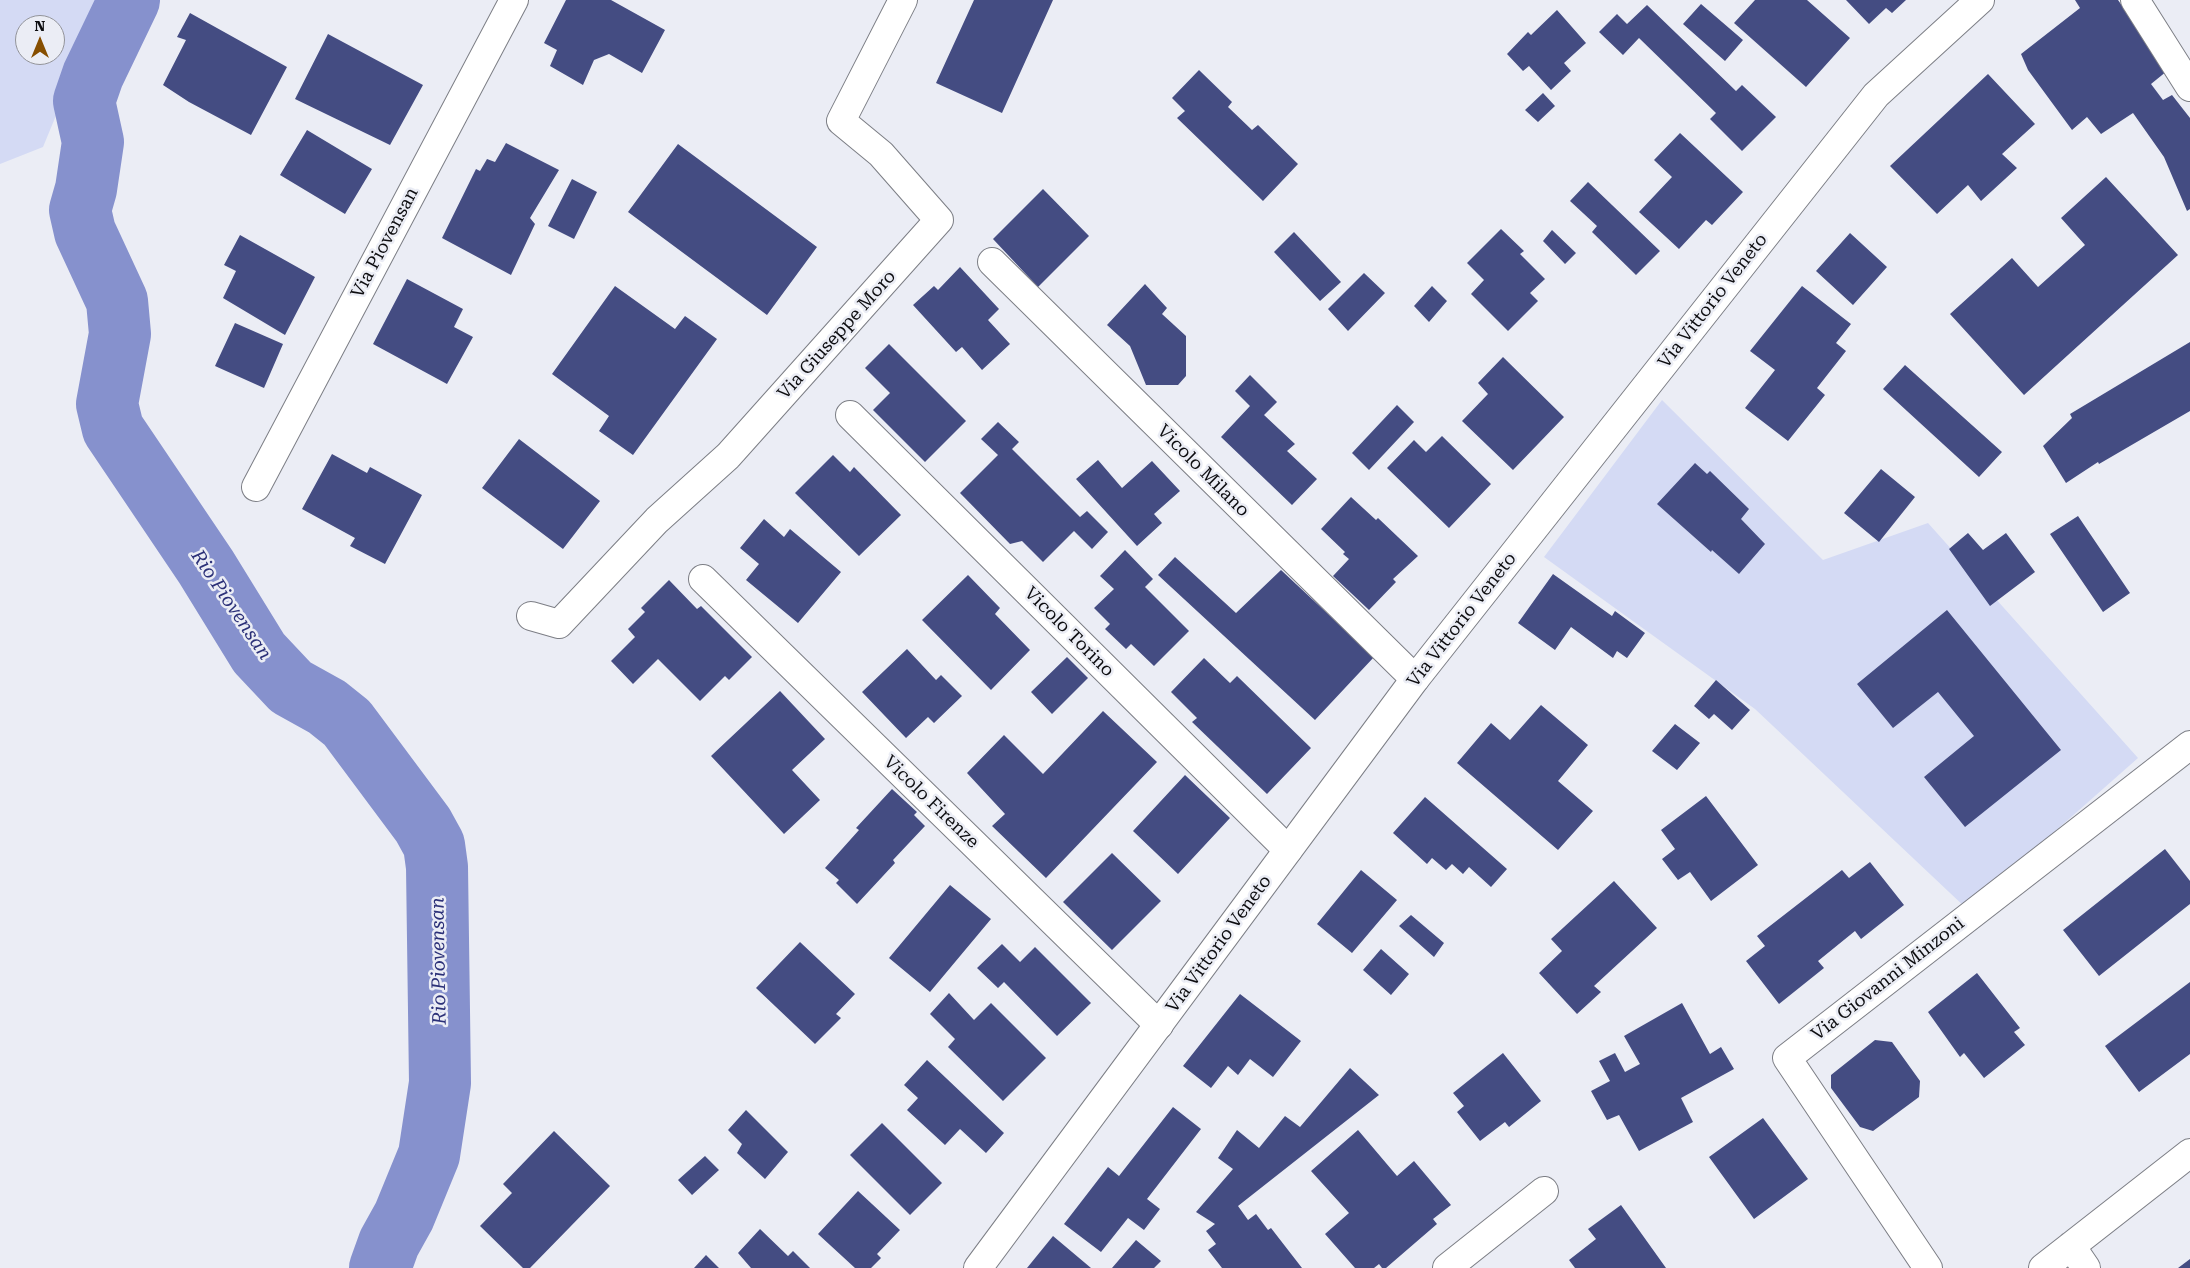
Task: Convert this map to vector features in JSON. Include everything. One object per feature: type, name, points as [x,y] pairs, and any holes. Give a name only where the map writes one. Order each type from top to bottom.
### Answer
[{"type":"street","name":"Via Piovensan","points":[[256,487],[514,0]]},
{"type":"street","name":"Via Giuseppe Moro","points":[[531,616],[559,624],[657,520],[728,456],[939,220],[882,154],[841,121],[903,0]]},
{"type":"street","name":"Via Vittorio Veneto","points":[[978,1268],[1415,679],[1876,95],[1980,0]]},
{"type":"street","points":[[2135,0],[2190,87]]},
{"type":"street","name":"Vicolo Milano","points":[[992,262],[1415,679]]},
{"type":"street","name":"Vicolo Torino","points":[[850,415],[1288,850]]},
{"type":"street","name":"Vicolo Firenze","points":[[703,579],[1159,1025]]},
{"type":"street","name":"Via Giovanni Minzoni","points":[[1928,1268],[1787,1058],[2190,745]]},
{"type":"street","points":[[2043,1268],[2079,1257],[2190,1153]]},
{"type":"street","points":[[1447,1268],[1544,1192]]},
{"type":"shaded area","points":[[0,0],[100,0],[105,19],[69,84],[43,147],[0,164]]},
{"type":"shaded area","points":[[1662,400],[1823,560],[1928,523],[2138,758],[1967,909],[1755,709],[1544,557]]},
{"type":"building","points":[[566,0],[611,0],[665,30],[642,73],[609,54],[594,60],[583,85],[550,66],[557,50],[544,43]]},
{"type":"building","points":[[974,0],[1053,0],[1002,113],[936,83]]},
{"type":"building","points":[[1755,0],[1807,0],[1850,38],[1806,87],[1734,23]]},
{"type":"building","points":[[1846,0],[1906,0],[1892,13],[1886,8],[1869,24]]},
{"type":"building","points":[[2075,0],[2118,0],[2167,71],[2151,84],[2163,100],[2172,95],[2190,118],[2190,209],[2187,211],[2164,157],[2133,113],[2101,134],[2087,117],[2072,130],[2028,70],[2021,54],[2080,8]]},
{"type":"building","points":[[1701,4],[1743,40],[1725,61],[1683,24]]},
{"type":"building","points":[[1647,5],[1736,91],[1742,85],[1776,117],[1742,151],[1710,119],[1716,113],[1639,38],[1623,55],[1599,32],[1617,14],[1627,24]]},
{"type":"building","points":[[1557,10],[1586,43],[1564,63],[1571,71],[1551,90],[1529,66],[1523,71],[1507,54],[1528,32],[1531,35]]},
{"type":"building","points":[[190,13],[287,67],[251,135],[189,102],[163,85],[186,40],[177,37]]},
{"type":"building","points":[[328,34],[423,85],[390,145],[295,99]]},
{"type":"building","points":[[1199,70],[1232,102],[1228,107],[1252,130],[1258,125],[1298,164],[1263,201],[1177,118],[1185,111],[1172,98]]},
{"type":"building","points":[[1988,74],[2035,124],[2002,154],[2017,168],[1981,201],[1968,185],[1937,214],[1890,166]]},
{"type":"building","points":[[1543,93],[1555,106],[1538,122],[1525,110]]},
{"type":"building","points":[[307,130],[372,169],[345,214],[280,175]]},
{"type":"building","points":[[1680,133],[1743,192],[1712,225],[1706,220],[1679,249],[1639,212],[1672,177],[1654,160]]},
{"type":"building","points":[[506,143],[559,170],[530,218],[535,224],[511,275],[442,238],[476,169],[480,171],[487,159],[495,162]]},
{"type":"building","points":[[678,144],[817,247],[767,315],[628,212]]},
{"type":"building","points":[[2106,177],[2178,255],[2024,395],[1950,314],[2012,258],[2038,287],[2085,245],[2061,218]]},
{"type":"building","points":[[572,179],[597,192],[574,239],[548,226]]},
{"type":"building","points":[[1588,182],[1660,251],[1636,275],[1592,232],[1597,226],[1570,201]]},
{"type":"building","points":[[1043,189],[1089,236],[1038,287],[993,239]]},
{"type":"building","points":[[1501,229],[1524,251],[1520,254],[1545,279],[1530,293],[1538,301],[1508,331],[1471,294],[1484,280],[1467,263]]},
{"type":"building","points":[[1552,230],[1576,253],[1565,264],[1543,241]]},
{"type":"building","points":[[1294,232],[1341,282],[1320,301],[1274,252]]},
{"type":"building","points":[[1850,233],[1887,267],[1853,305],[1816,271]]},
{"type":"building","points":[[240,235],[315,277],[285,335],[223,298],[236,271],[224,265]]},
{"type":"building","points":[[960,267],[999,309],[988,320],[1010,344],[982,370],[962,347],[956,352],[913,305],[934,286],[938,290]]},
{"type":"building","points":[[1364,273],[1385,293],[1348,331],[1328,309]]},
{"type":"building","points":[[407,279],[463,309],[454,327],[473,337],[447,384],[373,344]]},
{"type":"building","points":[[1145,284],[1167,308],[1162,314],[1186,336],[1186,376],[1178,385],[1146,385],[1130,346],[1107,325]]},
{"type":"building","points":[[615,286],[675,329],[685,316],[717,339],[633,455],[599,431],[609,416],[552,374]]},
{"type":"building","points":[[1432,286],[1447,301],[1429,322],[1414,306]]},
{"type":"building","points":[[1802,286],[1851,324],[1836,343],[1846,351],[1817,388],[1825,395],[1788,441],[1745,408],[1775,370],[1750,351]]},
{"type":"building","points":[[235,323],[283,344],[264,388],[215,366]]},
{"type":"building","points":[[2190,342],[2190,411],[2099,464],[2098,462],[2066,483],[2043,446],[2072,418],[2070,414]]},
{"type":"building","points":[[889,344],[966,421],[925,462],[873,410],[890,393],[865,368]]},
{"type":"building","points":[[1503,357],[1564,417],[1513,470],[1462,421],[1488,394],[1478,383]]},
{"type":"building","points":[[1905,365],[2002,452],[1979,477],[1883,389]]},
{"type":"building","points":[[1250,375],[1277,402],[1264,415],[1295,444],[1287,451],[1317,479],[1292,505],[1221,437],[1250,406],[1235,391]]},
{"type":"building","points":[[1397,405],[1414,422],[1369,470],[1352,453]]},
{"type":"building","points":[[998,422],[1019,442],[1012,449],[1080,517],[1087,511],[1108,532],[1092,549],[1074,531],[1043,562],[1022,541],[1010,544],[960,493],[998,455],[981,439]]},
{"type":"building","points":[[1442,436],[1491,484],[1449,528],[1387,468],[1414,440],[1426,452]]},
{"type":"building","points":[[519,439],[600,501],[563,549],[482,488]]},
{"type":"building","points":[[332,454],[367,473],[370,467],[422,495],[385,564],[350,546],[355,538],[302,509]]},
{"type":"building","points":[[833,455],[850,472],[854,467],[901,515],[859,556],[795,493]]},
{"type":"building","points":[[1098,460],[1122,488],[1152,461],[1180,491],[1154,514],[1162,523],[1137,546],[1076,479]]},
{"type":"building","points":[[1695,463],[1707,474],[1710,471],[1749,509],[1741,519],[1765,544],[1739,574],[1657,504]]},
{"type":"building","points":[[1881,469],[1915,497],[1879,542],[1844,513]]},
{"type":"building","points":[[1351,497],[1376,520],[1378,518],[1418,556],[1393,579],[1396,582],[1369,610],[1333,576],[1349,559],[1343,554],[1345,552],[1321,529]]},
{"type":"building","points":[[2078,516],[2130,593],[2103,612],[2050,534]]},
{"type":"building","points":[[764,519],[784,537],[790,529],[841,572],[798,623],[746,580],[759,564],[740,548]]},
{"type":"building","points":[[1968,533],[1983,550],[2006,533],[2035,572],[1990,606],[1949,549]]},
{"type":"building","points":[[1125,550],[1153,579],[1145,587],[1189,631],[1154,666],[1131,644],[1126,649],[1105,629],[1110,624],[1094,608],[1114,589],[1100,576]]},
{"type":"building","points":[[1175,557],[1236,613],[1281,570],[1374,657],[1315,720],[1158,575]]},
{"type":"building","points":[[1553,574],[1612,616],[1615,611],[1645,633],[1627,658],[1617,651],[1613,658],[1571,627],[1555,650],[1518,623]]},
{"type":"building","points":[[968,575],[1000,608],[995,614],[1030,650],[991,690],[922,620]]},
{"type":"building","points":[[669,580],[697,609],[701,606],[752,657],[729,680],[725,676],[700,701],[658,659],[633,684],[611,661],[635,637],[628,629],[645,612],[641,608]]},
{"type":"building","points":[[1947,610],[2061,750],[1965,827],[1924,777],[1974,736],[1938,692],[1893,728],[1857,684]]},
{"type":"building","points":[[907,649],[936,680],[941,675],[962,696],[934,723],[928,717],[906,738],[862,692]]},
{"type":"building","points":[[1067,657],[1088,678],[1052,714],[1031,692]]},
{"type":"building","points":[[1204,658],[1230,683],[1237,676],[1311,748],[1267,794],[1192,722],[1197,718],[1171,692]]},
{"type":"building","points":[[1716,680],[1750,710],[1732,730],[1714,714],[1709,719],[1694,706]]},
{"type":"building","points":[[780,691],[825,739],[792,770],[820,800],[784,834],[711,756]]},
{"type":"building","points":[[1541,705],[1588,745],[1558,781],[1593,811],[1558,850],[1457,763],[1491,723],[1510,740]]},
{"type":"building","points":[[1103,711],[1157,762],[1046,878],[992,826],[1005,814],[967,773],[1004,735],[1043,774]]},
{"type":"building","points":[[1675,724],[1700,743],[1677,770],[1652,751]]},
{"type":"building","points":[[1185,775],[1230,818],[1178,874],[1133,831]]},
{"type":"building","points":[[892,789],[917,812],[914,815],[925,826],[893,860],[895,863],[857,904],[836,883],[839,880],[825,868],[859,830],[856,828]]},
{"type":"building","points":[[1706,796],[1758,865],[1711,901],[1690,872],[1678,880],[1662,859],[1675,849],[1661,830]]},
{"type":"building","points":[[1425,797],[1507,869],[1491,887],[1469,867],[1463,874],[1452,864],[1446,870],[1432,858],[1427,864],[1393,833]]},
{"type":"building","points":[[2165,849],[2190,881],[2190,904],[2099,976],[2063,930]]},
{"type":"building","points":[[1112,853],[1161,901],[1112,950],[1063,902]]},
{"type":"building","points":[[1870,862],[1904,905],[1861,939],[1855,931],[1818,961],[1824,968],[1779,1004],[1746,961],[1765,946],[1757,936],[1842,870],[1849,878]]},
{"type":"building","points":[[1361,870],[1397,900],[1352,953],[1317,924]]},
{"type":"building","points":[[1614,881],[1657,928],[1594,986],[1601,992],[1577,1014],[1539,973],[1562,951],[1551,939]]},
{"type":"building","points":[[950,885],[991,919],[930,992],[889,958]]},
{"type":"building","points":[[1411,915],[1444,943],[1434,957],[1399,926]]},
{"type":"building","points":[[800,942],[855,994],[836,1014],[841,1018],[815,1044],[756,988]]},
{"type":"building","points":[[1002,944],[1020,962],[1035,947],[1091,1003],[1057,1036],[1004,982],[998,988],[977,968]]},
{"type":"building","points":[[1381,949],[1409,974],[1391,995],[1363,970]]},
{"type":"building","points":[[1977,973],[2020,1028],[2014,1032],[2025,1045],[1984,1078],[1964,1053],[1960,1057],[1928,1012]]},
{"type":"building","points":[[2190,982],[2190,1054],[2139,1092],[2105,1046]]},
{"type":"building","points":[[949,993],[974,1020],[991,1003],[1046,1058],[1003,1101],[948,1047],[955,1039],[930,1014]]},
{"type":"building","points":[[1240,994],[1301,1041],[1273,1077],[1250,1059],[1238,1075],[1228,1066],[1211,1088],[1183,1066]]},
{"type":"building","points":[[1682,1003],[1710,1054],[1721,1047],[1734,1069],[1681,1098],[1693,1122],[1639,1151],[1619,1115],[1607,1120],[1591,1091],[1610,1081],[1599,1061],[1615,1053],[1625,1072],[1640,1064],[1624,1036]]},
{"type":"building","points":[[1875,1040],[1892,1042],[1920,1081],[1919,1097],[1873,1131],[1860,1127],[1831,1088],[1831,1075]]},
{"type":"building","points":[[1503,1053],[1541,1101],[1509,1127],[1505,1122],[1480,1141],[1457,1112],[1464,1106],[1453,1093]]},
{"type":"building","points":[[927,1060],[1004,1133],[986,1153],[960,1129],[945,1145],[907,1110],[918,1098],[904,1085]]},
{"type":"building","points":[[1350,1068],[1379,1095],[1238,1206],[1248,1220],[1256,1214],[1268,1230],[1271,1228],[1302,1268],[1222,1268],[1208,1250],[1216,1244],[1206,1231],[1215,1224],[1196,1212],[1233,1169],[1218,1158],[1237,1130],[1259,1148],[1285,1116],[1300,1127]]},
{"type":"building","points":[[1173,1107],[1201,1129],[1147,1199],[1160,1209],[1144,1230],[1128,1218],[1101,1252],[1064,1224],[1108,1167],[1119,1176]]},
{"type":"building","points":[[746,1110],[788,1152],[765,1179],[737,1153],[742,1144],[728,1130]]},
{"type":"building","points":[[1763,1118],[1808,1179],[1754,1219],[1709,1157]]},
{"type":"building","points":[[882,1123],[942,1183],[910,1215],[850,1155]]},
{"type":"building","points":[[1358,1130],[1397,1176],[1414,1161],[1451,1205],[1433,1219],[1437,1224],[1386,1268],[1382,1268],[1379,1264],[1374,1268],[1355,1268],[1325,1234],[1349,1213],[1311,1171]]},
{"type":"building","points":[[554,1131],[610,1186],[530,1268],[523,1268],[480,1226],[512,1193],[503,1184]]},
{"type":"building","points":[[705,1156],[719,1170],[692,1195],[678,1180]]},
{"type":"building","points":[[858,1191],[900,1230],[877,1254],[881,1258],[871,1268],[855,1268],[818,1234]]},
{"type":"building","points":[[1621,1205],[1666,1268],[1575,1268],[1569,1260],[1596,1239],[1588,1229]]},
{"type":"building","points":[[760,1229],[788,1256],[793,1251],[810,1268],[751,1268],[738,1253]]},
{"type":"building","points":[[1053,1236],[1091,1268],[1027,1268]]},
{"type":"building","points":[[1136,1240],[1161,1261],[1154,1268],[1112,1268]]},
{"type":"building","points":[[706,1255],[719,1268],[694,1268]]},
{"type":"building","points":[[2190,1259],[2190,1268],[2178,1268]]},
{"type":"waterway","name":"Rio Piovensan","points":[[129,0],[93,75],[84,101],[93,142],[86,189],[80,210],[85,232],[117,301],[120,334],[107,404],[113,429],[206,567],[259,653],[291,687],[327,707],[347,723],[423,825],[434,845],[437,867],[440,1083],[429,1155],[404,1216],[389,1243],[380,1268]]}]
